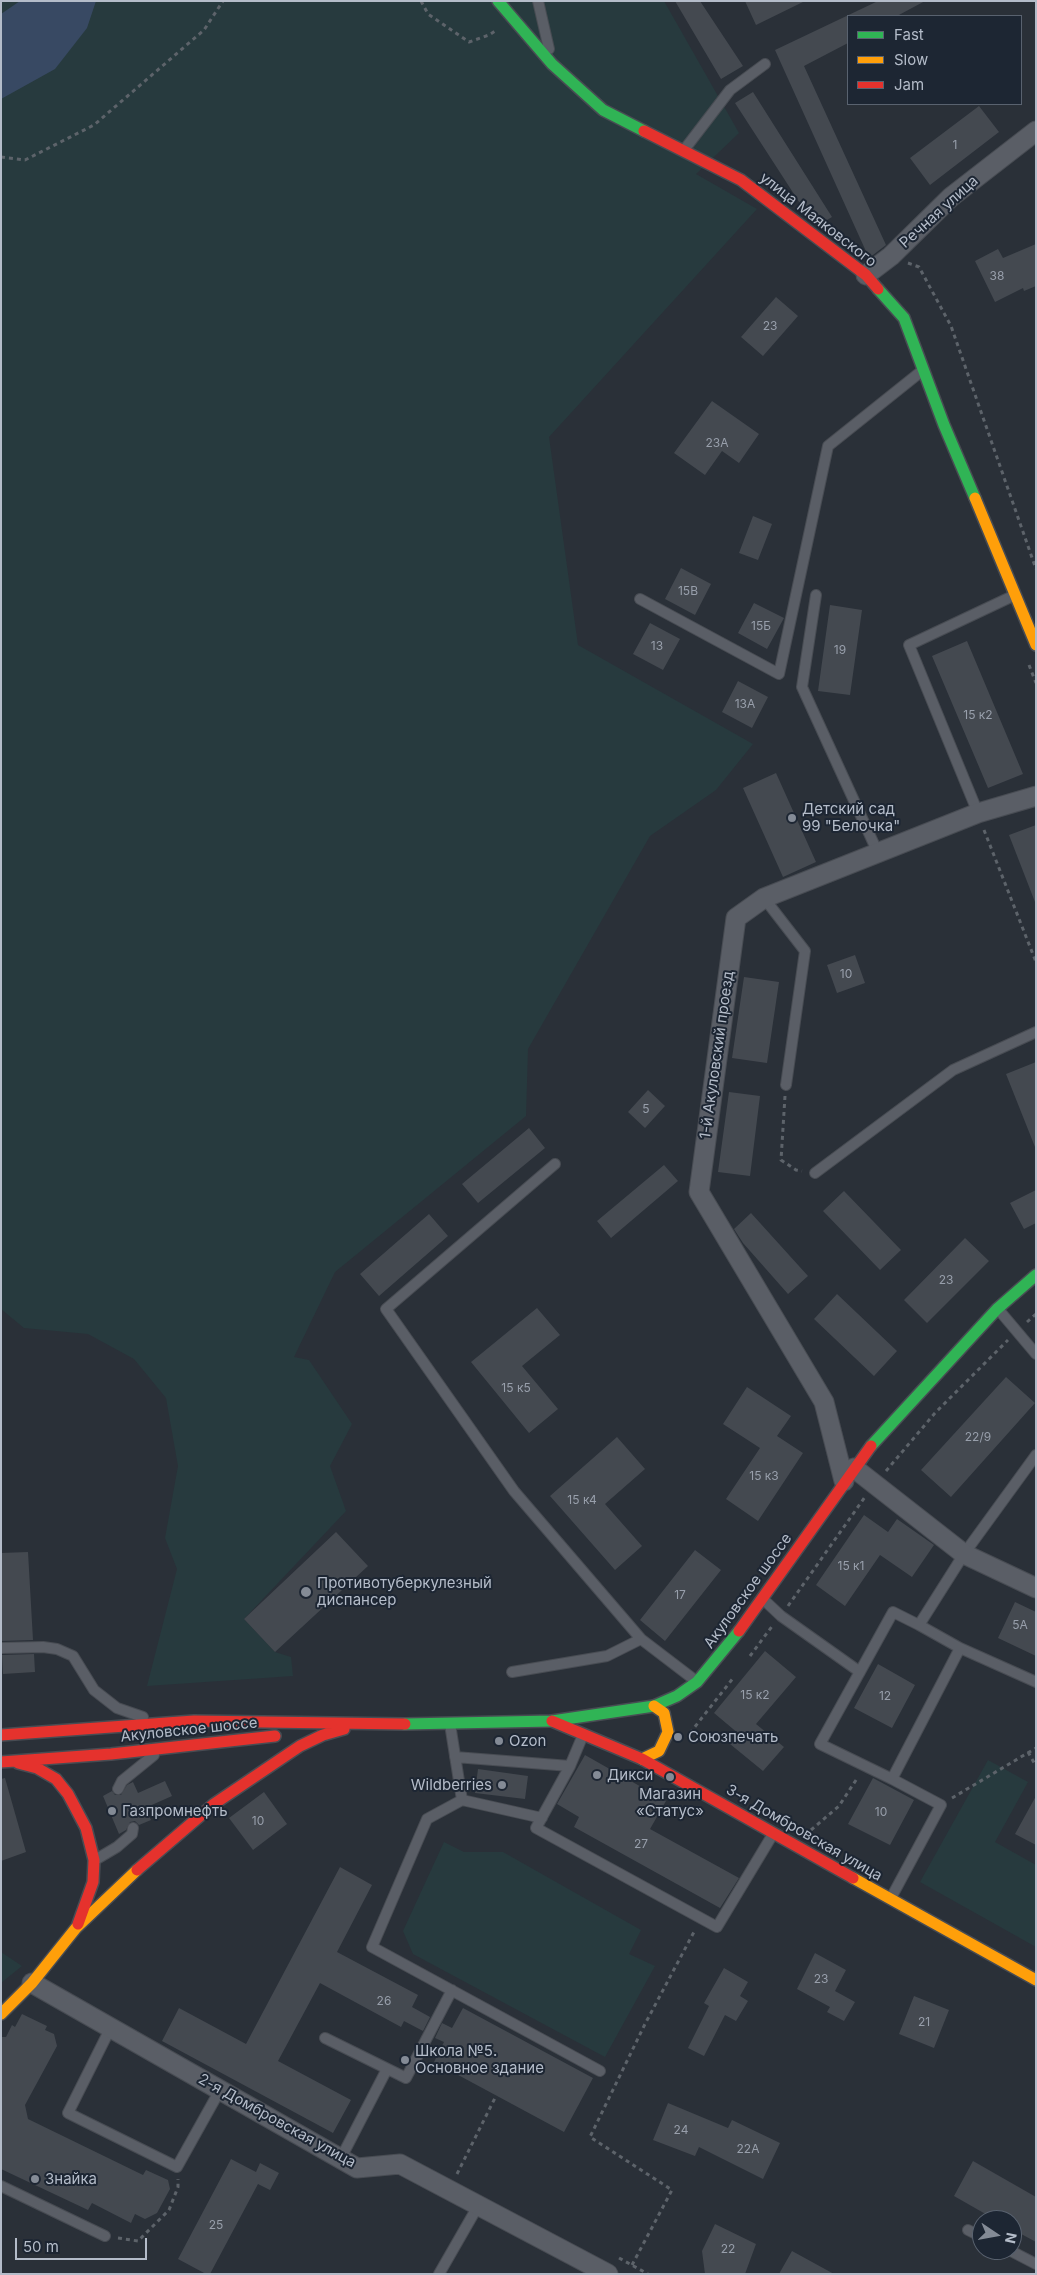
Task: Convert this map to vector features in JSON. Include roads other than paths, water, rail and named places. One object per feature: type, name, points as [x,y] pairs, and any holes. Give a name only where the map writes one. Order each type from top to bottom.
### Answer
[{"type":"street","name":"улица Маяковского","points":[[498,1],[552,64],[603,110],[682,152],[741,180],[866,275],[904,318],[944,425],[1036,644]]},
{"type":"street","name":"Речная улица","points":[[866,275],[891,256],[950,197],[1036,131]]},
{"type":"street","name":"1-й Акуловский проезд","points":[[849,1474],[824,1402],[699,1192],[736,918],[764,898],[978,814],[1036,796]]},
{"type":"street","name":"Акуловское шоссе","points":[[1,1735],[158,1722],[194,1721],[380,1724],[552,1721],[629,1708],[654,1706],[677,1696],[697,1682],[716,1661],[763,1599],[849,1474],[870,1447],[997,1309],[1036,1275]]},
{"type":"street","points":[[849,1474],[964,1554],[1036,1588]]},
{"type":"street","points":[[642,1759],[659,1751],[668,1732],[664,1713],[654,1706]]},
{"type":"street","points":[[618,1722],[629,1708]]},
{"type":"street","name":"3-я Домбровская улица","points":[[552,1721],[616,1742],[642,1759],[773,1834],[1036,1980]]},
{"type":"street","name":"Акуловское шоссе","points":[[6,1762],[162,1749],[380,1724]]},
{"type":"street","points":[[1,2014],[32,1983],[76,1928],[161,1848],[214,1804],[300,1746],[323,1734],[352,1727]]},
{"type":"street","points":[[6,1762],[37,1768],[56,1779],[68,1794],[86,1828],[94,1860],[94,1882],[76,1928]]},
{"type":"street","name":"2-я Домбровская улица","points":[[32,1983],[357,2168],[400,2164],[608,2274]]},
{"type":"lane","points":[[538,1],[552,64]]},
{"type":"lane","points":[[682,152],[730,90],[765,64]]},
{"type":"lane","points":[[640,599],[779,674],[828,446],[924,370]]},
{"type":"lane","points":[[816,595],[802,687],[878,853]]},
{"type":"lane","points":[[978,814],[909,645],[1016,595]]},
{"type":"lane","points":[[764,898],[806,951],[786,1085]]},
{"type":"lane","points":[[815,1173],[953,1070],[1036,1032]]},
{"type":"lane","points":[[554,1164],[386,1309],[514,1491],[641,1639],[697,1682]]},
{"type":"lane","points":[[997,1309],[1036,1354]]},
{"type":"lane","points":[[918,1625],[964,1554],[1036,1455]]},
{"type":"lane","points":[[763,1599],[781,1616],[860,1672]]},
{"type":"lane","points":[[890,1899],[941,1804],[820,1744],[893,1612],[960,1648],[1036,1682]]},
{"type":"lane","points":[[512,1672],[607,1656],[641,1639]]},
{"type":"lane","points":[[1,1648],[43,1647],[57,1649],[73,1656],[94,1690],[117,1708],[158,1722]]},
{"type":"lane","points":[[892,1779],[960,1648]]},
{"type":"lane","points":[[450,1723],[462,1800]]},
{"type":"lane","points":[[584,1733],[570,1766],[536,1828],[717,1927],[773,1834]]},
{"type":"lane","points":[[118,1789],[122,1781],[162,1749]]},
{"type":"lane","points":[[455,1757],[570,1766]]},
{"type":"lane","points":[[542,1818],[462,1800],[427,1819],[372,1947],[600,2071]]},
{"type":"lane","points":[[94,1860],[117,1847],[132,1834],[133,1828]]},
{"type":"lane","points":[[325,2038],[406,2078],[452,1990]]},
{"type":"lane","points":[[111,2027],[68,2113],[177,2167],[220,2090]]},
{"type":"lane","points":[[341,2158],[387,2069]]},
{"type":"lane","points":[[1,2186],[105,2236]]},
{"type":"lane","points":[[440,2274],[478,2206]]},
{"type":"lane","points":[[968,2230],[972,2232]]},
{"type":"lane","points":[[1022,2257],[1036,2264]]},
{"type":"water","points":[[20,1],[96,1],[87,28],[55,69],[1,99],[1,14]]},
{"type":"place","name":"Детский сад 99 \"Белочка\"","points":[[792,818]]},
{"type":"place","name":"Противотуберкулезный диспансер","points":[[306,1592]]},
{"type":"place","name":"Союзпечать","points":[[678,1737]]},
{"type":"place","name":"Ozon","points":[[499,1741]]},
{"type":"place","name":"Дикси","points":[[597,1775]]},
{"type":"place","name":"Магазин «Статус»","points":[[670,1777]]},
{"type":"place","name":"Wildberries","points":[[502,1785]]},
{"type":"place","name":"Газпромнефть","points":[[112,1811]]},
{"type":"place","name":"Школа №5. Основное здание","points":[[405,2060]]},
{"type":"place","name":"Знайка","points":[[35,2179]]}]
